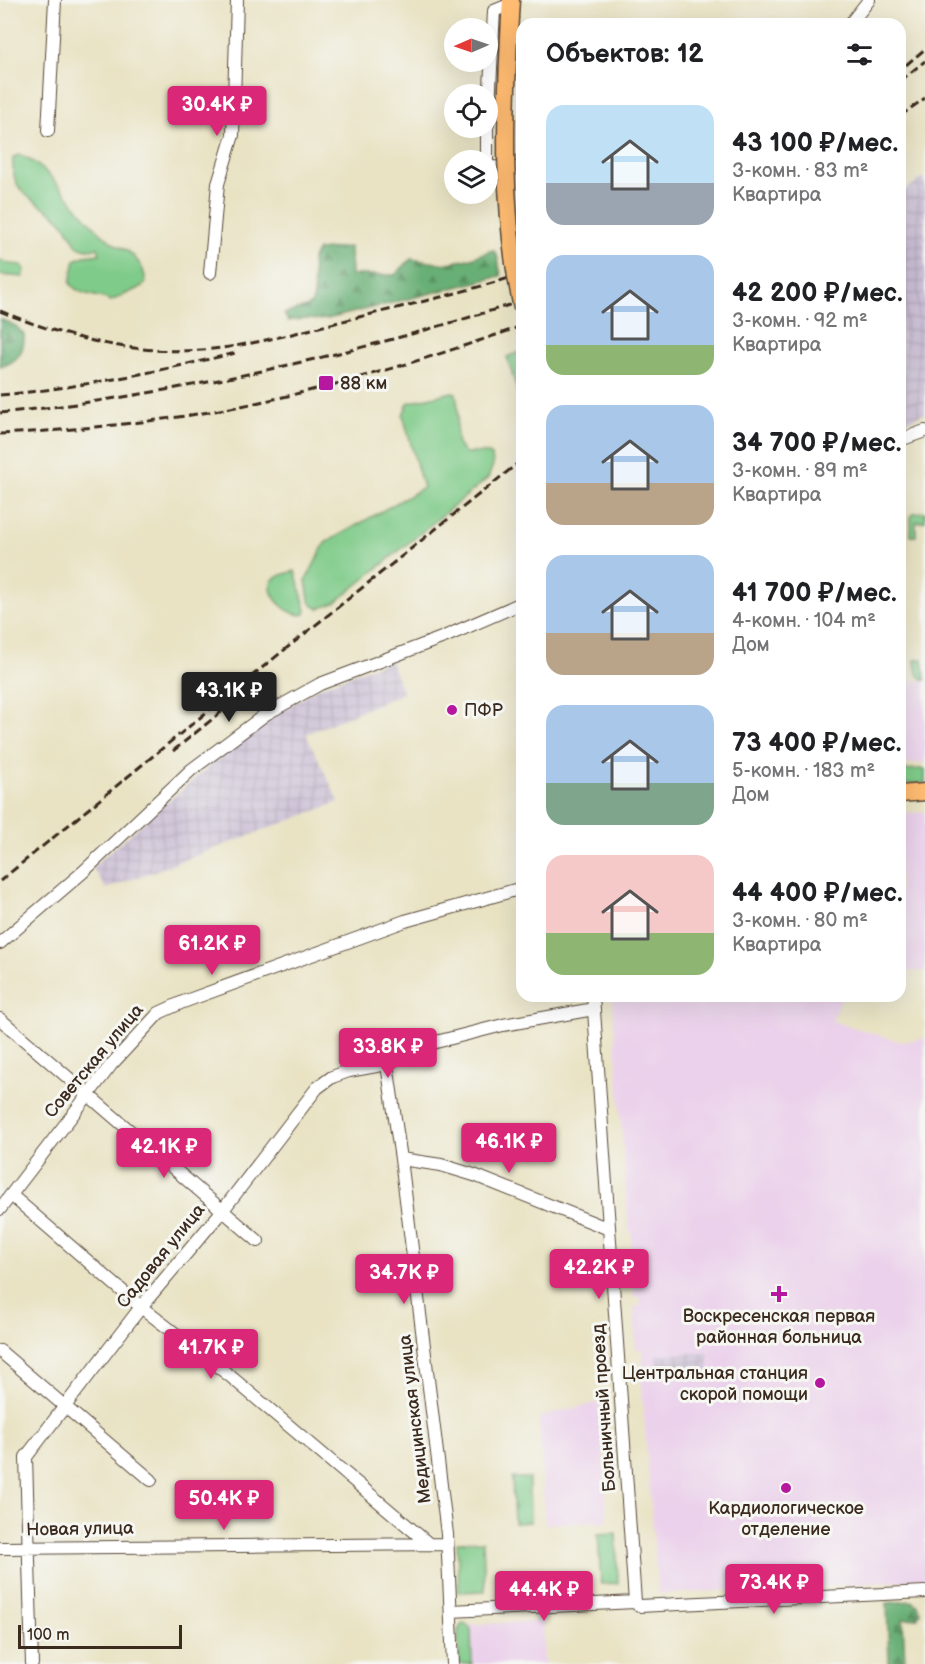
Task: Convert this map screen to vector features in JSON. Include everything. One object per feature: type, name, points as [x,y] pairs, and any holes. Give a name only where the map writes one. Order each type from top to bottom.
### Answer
[{"type":"main road","points":[[511,7],[506,116],[507,185],[516,270]]},
{"type":"main road","points":[[906,794],[925,792]]},
{"type":"street","points":[[48,131],[55,0]]},
{"type":"street","points":[[210,273],[218,184],[233,135],[237,0]]},
{"type":"street","points":[[855,18],[869,0]]},
{"type":"street","points":[[490,84],[494,11],[511,7]]},
{"type":"street","points":[[498,167],[516,168]]},
{"type":"street","points":[[906,438],[925,431]]},
{"type":"street","points":[[0,943],[83,872],[191,770],[266,714],[320,684],[444,637],[516,606]]},
{"type":"street","name":"Советская улица","points":[[0,1209],[111,1065],[159,1013],[183,1002],[405,921],[516,890]]},
{"type":"street","name":"Садовая улица","points":[[32,1664],[26,1457],[141,1307],[223,1209],[317,1088],[332,1077],[349,1071],[387,1064],[404,1054],[436,1042],[593,1002]]},
{"type":"street","name":"Больничный проезд","points":[[593,1002],[635,1602]]},
{"type":"street","points":[[0,1019],[258,1241]]},
{"type":"street","name":"Медицинская улица","points":[[387,1064],[401,1159],[447,1544],[453,1664]]},
{"type":"street","points":[[401,1159],[441,1165],[474,1175],[574,1217],[609,1229]]},
{"type":"street","points":[[12,1195],[141,1307],[230,1376],[429,1544]]},
{"type":"street","points":[[0,1351],[151,1480]]},
{"type":"street","name":"Новая улица","points":[[0,1548],[447,1544]]},
{"type":"street","points":[[451,1611],[635,1602],[639,1606],[925,1592]]},
{"type":"shaded area","points":[[925,177],[925,413],[906,421],[906,189]]},
{"type":"shaded area","points":[[390,660],[403,693],[306,734],[339,802],[106,889],[92,867],[244,736],[317,688]]},
{"type":"shaded area","points":[[925,680],[925,763],[906,764],[906,682]]},
{"type":"shaded area","points":[[925,812],[925,971],[906,972],[906,813]]},
{"type":"shaded area","name":"Воскресенская первая районная больница","points":[[612,1002],[840,1002],[832,1021],[902,1042],[925,1038],[925,1580],[658,1594],[640,1367],[643,1367],[642,1349],[636,1349],[634,1307],[640,1306],[640,1297],[634,1297],[631,1232],[629,1232]]},
{"type":"shaded area","points":[[708,1352],[709,1371],[657,1374],[656,1355]]},
{"type":"shaded area","points":[[600,1402],[607,1521],[545,1524],[539,1419],[545,1415]]},
{"type":"shaded area","points":[[543,1621],[544,1664],[469,1664],[467,1625]]},
{"type":"green space","points":[[18,155],[38,165],[58,184],[84,216],[113,243],[127,250],[140,263],[146,283],[111,301],[74,288],[70,283],[75,260],[100,254],[98,248],[87,249],[77,246],[62,222],[21,190],[13,172],[13,158]]},
{"type":"green space","points":[[350,247],[351,275],[395,275],[411,259],[443,264],[469,259],[493,250],[497,255],[501,276],[327,319],[288,321],[284,314],[312,303],[314,295],[312,259],[318,250]]},
{"type":"green space","points":[[0,260],[22,265],[25,270],[23,277],[0,275]]},
{"type":"green space","points":[[0,319],[16,326],[24,335],[24,341],[21,352],[15,360],[0,367]]},
{"type":"green space","points":[[516,353],[516,386],[507,357]]},
{"type":"green space","points":[[456,393],[457,400],[458,444],[465,453],[487,453],[492,456],[493,465],[488,478],[336,602],[319,609],[313,606],[309,599],[306,580],[325,543],[423,488],[403,415],[408,403]]},
{"type":"green space","points":[[925,512],[925,521],[916,522],[916,536],[911,536],[911,517],[914,513]]},
{"type":"green space","points":[[295,571],[306,610],[305,614],[299,615],[281,605],[272,593],[271,587],[274,579]]},
{"type":"green space","points":[[923,659],[925,680],[918,674],[915,660]]},
{"type":"green space","points":[[925,769],[925,783],[906,784],[906,770]]},
{"type":"green space","points":[[512,1478],[529,1478],[530,1522],[514,1523]]},
{"type":"green space","points":[[616,1533],[618,1583],[601,1584],[598,1534]]},
{"type":"green space","points":[[483,1541],[485,1591],[459,1592],[457,1542]]},
{"type":"green space","points":[[912,1601],[918,1605],[921,1613],[918,1614],[918,1618],[903,1619],[905,1664],[889,1664],[887,1603]]},
{"type":"green space","points":[[462,1624],[466,1624],[471,1629],[472,1664],[459,1664],[458,1630]]},
{"type":"railway","points":[[906,65],[925,49]]},
{"type":"railway","points":[[906,76],[925,61]]},
{"type":"railway","points":[[906,112],[925,98]]},
{"type":"railway","points":[[0,311],[57,332],[115,345],[174,351],[204,350],[282,336],[441,297],[516,276]]},
{"type":"railway","points":[[0,413],[132,396],[264,370],[394,339],[516,303]]},
{"type":"railway","points":[[0,434],[131,423],[183,416],[289,396],[445,352],[516,328]]},
{"type":"railway","points":[[0,395],[119,378],[236,353]]},
{"type":"railway","points":[[0,881],[516,465]]},
{"type":"railway","points":[[173,751],[268,674]]},
{"type":"place","name":"88 км","points":[[326,383]]},
{"type":"place","name":"ПФР","points":[[452,710]]},
{"type":"place","name":"Воскресенская первая районная больница","points":[[779,1294]]},
{"type":"place","name":"Центральная станция скорой помощи","points":[[820,1383]]},
{"type":"place","name":"Кардиологическое отделение","points":[[786,1488]]}]
